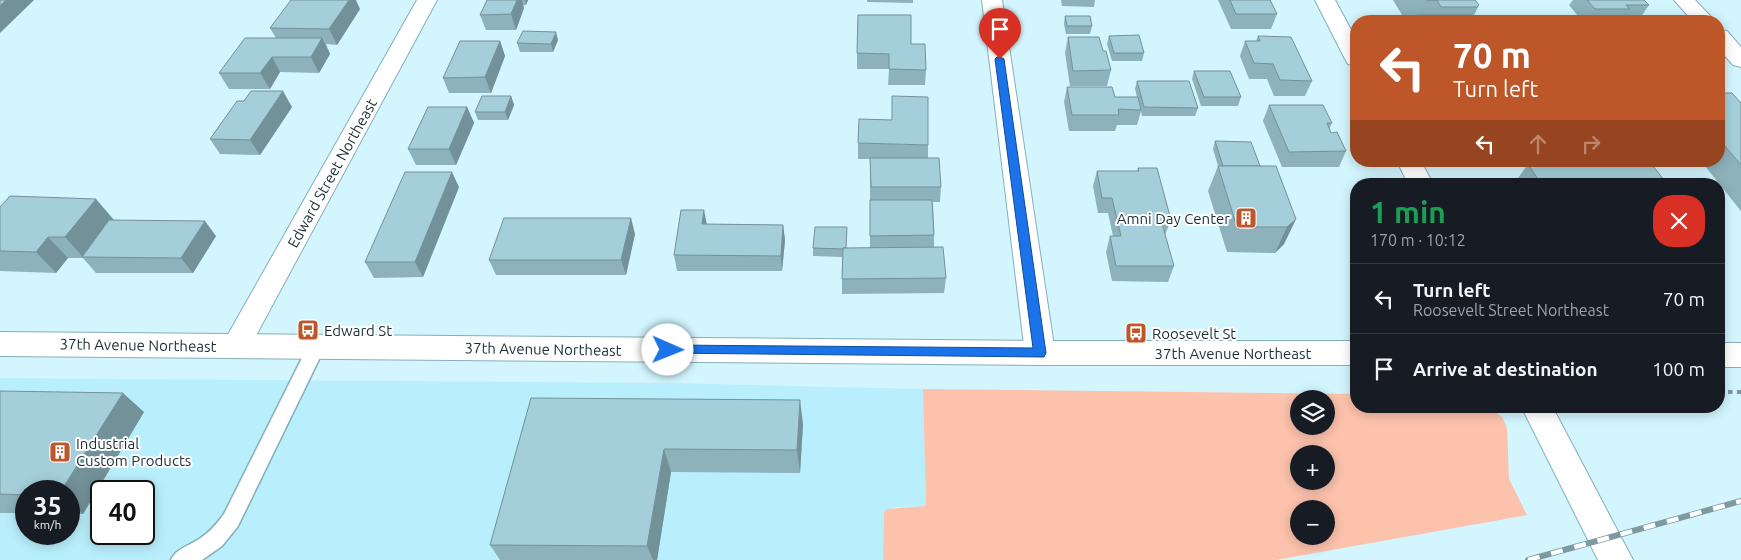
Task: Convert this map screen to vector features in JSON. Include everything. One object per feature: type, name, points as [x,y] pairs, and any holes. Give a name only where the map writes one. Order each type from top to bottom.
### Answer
[{"type":"street","name":"Edward Street Northeast","points":[[236,346],[427,0]]},
{"type":"street","points":[[992,0],[1040,353]]},
{"type":"street","points":[[1325,0],[1350,48]]},
{"type":"street","points":[[1684,0],[1698,15]]},
{"type":"street","points":[[1725,43],[1741,60]]},
{"type":"street","name":"37th Avenue Northeast","points":[[0,344],[1040,353],[1350,353]]},
{"type":"street","points":[[1725,355],[1741,355]]},
{"type":"street","points":[[1540,413],[1616,560]]},
{"type":"lane","points":[[181,560],[200,552],[212,543],[231,520],[316,347]]},
{"type":"path","points":[[1725,392],[1741,392]]},
{"type":"shaded area","points":[[0,378],[668,383],[923,389],[926,506],[894,507],[884,513],[883,560],[0,560]]},
{"type":"shaded area","points":[[923,389],[1290,393],[1290,435],[1335,435],[1335,394],[1350,394],[1350,413],[1497,413],[1502,417],[1507,428],[1509,479],[1527,515],[1276,560],[883,560],[884,513],[887,509],[926,506]]},
{"type":"building","points":[[0,0],[6,0],[0,6]]},
{"type":"building","points":[[291,0],[349,0],[329,29],[270,28]]},
{"type":"building","points":[[487,0],[517,0],[511,14],[480,15]]},
{"type":"building","points":[[1230,0],[1270,0],[1277,14],[1236,14]]},
{"type":"building","points":[[1437,0],[1475,0],[1479,5],[1477,7],[1441,7]]},
{"type":"building","points":[[1587,0],[1644,0],[1649,5],[1626,5],[1630,9],[1595,9]]},
{"type":"building","points":[[858,15],[911,15],[911,44],[925,44],[926,70],[889,69],[889,54],[857,53]]},
{"type":"building","points":[[1065,16],[1090,16],[1092,26],[1067,26]]},
{"type":"building","points":[[523,31],[556,32],[551,44],[517,43]]},
{"type":"building","points":[[1139,35],[1144,53],[1114,53],[1109,36]]},
{"type":"building","points":[[1258,36],[1291,37],[1312,81],[1280,80],[1273,64],[1254,63],[1245,41],[1260,41]]},
{"type":"building","points":[[1068,37],[1099,37],[1103,51],[1106,51],[1111,70],[1073,71]]},
{"type":"building","points":[[245,38],[322,38],[311,57],[272,57],[260,73],[219,73]]},
{"type":"building","points":[[460,41],[500,41],[485,77],[443,78]]},
{"type":"building","points":[[1194,71],[1230,71],[1241,97],[1204,97]]},
{"type":"building","points":[[1137,81],[1189,81],[1198,108],[1144,107]]},
{"type":"building","points":[[1067,87],[1112,87],[1115,97],[1138,97],[1141,110],[1118,109],[1119,115],[1072,115]]},
{"type":"building","points":[[251,91],[283,91],[250,140],[210,139],[237,101],[244,101]]},
{"type":"building","points":[[1725,93],[1732,93],[1741,103],[1741,165],[1725,146]]},
{"type":"building","points":[[482,96],[511,96],[505,112],[475,112]]},
{"type":"building","points":[[892,96],[928,97],[928,145],[858,143],[859,119],[892,120]]},
{"type":"building","points":[[1269,105],[1323,105],[1332,123],[1327,123],[1331,133],[1337,132],[1346,151],[1289,152]]},
{"type":"building","points":[[428,107],[467,107],[449,149],[408,149]]},
{"type":"building","points":[[1215,141],[1251,142],[1260,166],[1223,166]]},
{"type":"building","points":[[870,158],[939,158],[941,187],[871,187]]},
{"type":"building","points":[[1218,166],[1276,166],[1296,219],[1287,227],[1237,227]]},
{"type":"building","points":[[1530,167],[1654,167],[1662,178],[1537,178]]},
{"type":"building","points":[[1138,168],[1157,168],[1171,220],[1161,220],[1174,266],[1116,266],[1110,236],[1121,236],[1112,198],[1102,198],[1097,171],[1139,171]]},
{"type":"building","points":[[405,172],[452,172],[415,262],[365,262]]},
{"type":"building","points":[[10,196],[96,199],[65,237],[48,237],[36,252],[0,251],[0,207]]},
{"type":"building","points":[[870,200],[932,200],[934,235],[870,236]]},
{"type":"building","points":[[681,210],[704,210],[702,224],[783,225],[781,256],[674,255]]},
{"type":"building","points":[[504,218],[631,218],[621,260],[489,260]]},
{"type":"building","points":[[109,220],[205,221],[181,258],[82,257]]},
{"type":"building","points":[[815,227],[847,227],[846,248],[813,248]]},
{"type":"building","points":[[943,247],[946,278],[842,279],[843,248]]},
{"type":"building","points":[[0,391],[123,393],[68,480],[15,480],[15,495],[0,494]]},
{"type":"building","points":[[531,398],[800,400],[797,450],[664,449],[647,546],[490,545]]},
{"type":"railway","points":[[1528,560],[1741,501]]},
{"type":"place","name":"Amni Day Center","points":[[1246,218]]},
{"type":"place","name":"Edward St","points":[[308,330]]},
{"type":"place","name":"Roosevelt St","points":[[1136,333]]},
{"type":"place","name":"Industrial Custom Products","points":[[60,452]]},
{"type":"route","points":[[668,350],[1040,353],[1000,59]]}]
